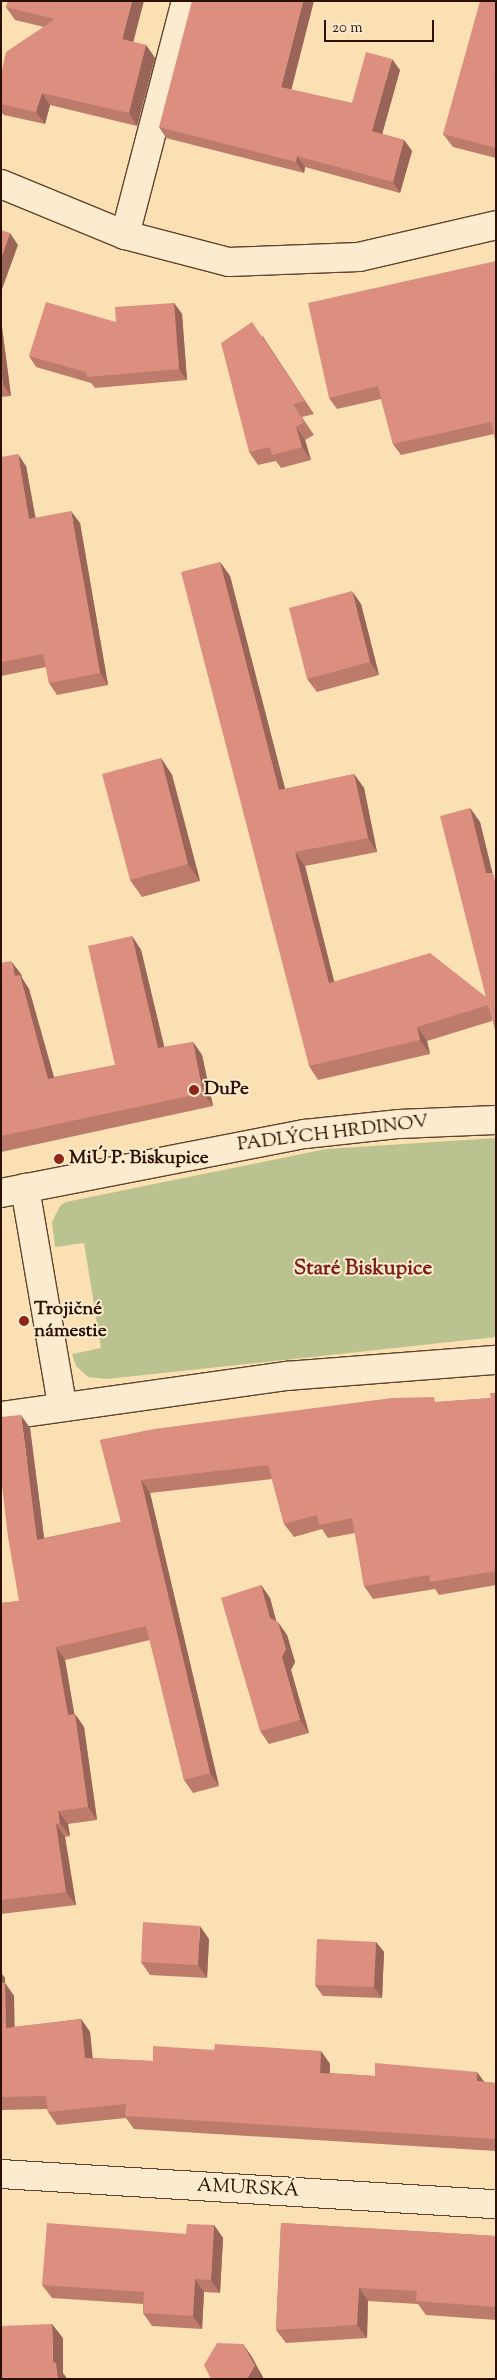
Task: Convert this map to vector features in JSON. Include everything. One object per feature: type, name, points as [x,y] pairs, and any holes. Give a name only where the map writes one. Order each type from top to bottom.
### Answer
[{"type":"street","points":[[125,235],[186,1]]},
{"type":"street","points":[[1,184],[125,235],[229,262],[359,257],[496,225]]},
{"type":"street","name":"PADLÝCH HRDINOV","points":[[13,1191],[305,1134],[399,1124],[496,1120]]},
{"type":"street","points":[[13,1191],[62,1405]]},
{"type":"street","points":[[1,1416],[62,1405],[287,1376],[496,1360]]},
{"type":"street","name":"AMURSKÁ","points":[[1,2174],[496,2204]]},
{"type":"green space","points":[[496,1138],[496,1337],[107,1379],[88,1377],[76,1366],[72,1354],[101,1348],[84,1243],[55,1247],[52,1222],[60,1206],[66,1202],[326,1149]]},
{"type":"building","points":[[8,1],[132,1],[122,39],[146,45],[129,113],[42,93],[36,112],[1,104],[1,75],[6,52],[55,19],[6,7]]},
{"type":"building","points":[[192,1],[303,1],[281,87],[352,103],[366,52],[392,59],[372,131],[404,140],[393,182],[297,156],[296,162],[159,127]]},
{"type":"building","points":[[480,1],[496,1],[496,76],[494,81],[496,82],[496,148],[443,134]]},
{"type":"building","points":[[1,230],[10,233],[1,258]]},
{"type":"building","points":[[496,261],[496,445],[491,422],[393,444],[378,386],[329,398],[308,303]]},
{"type":"building","points":[[46,302],[116,322],[115,307],[174,303],[179,369],[87,377],[86,372],[29,356]]},
{"type":"building","points":[[252,322],[305,401],[293,404],[304,422],[296,427],[302,447],[272,455],[270,447],[249,452],[221,343]]},
{"type":"building","points":[[18,454],[29,519],[71,511],[100,673],[49,683],[43,654],[1,662],[1,457]]},
{"type":"building","points":[[220,562],[279,790],[354,774],[368,838],[295,852],[329,983],[430,953],[486,997],[440,816],[470,808],[486,873],[493,873],[496,885],[496,1033],[488,1005],[417,1027],[420,1040],[309,1066],[181,572]]},
{"type":"building","points":[[352,591],[370,662],[307,679],[289,608]]},
{"type":"building","points":[[161,758],[188,864],[130,880],[102,774]]},
{"type":"building","points":[[132,936],[158,1048],[193,1042],[203,1093],[1,1136],[1,963],[11,961],[15,976],[20,975],[48,1079],[115,1065],[88,946]]},
{"type":"building","points":[[490,1393],[496,1393],[496,1571],[430,1582],[429,1575],[364,1586],[352,1518],[319,1525],[317,1515],[284,1524],[268,1465],[141,1480],[210,1773],[184,1780],[146,1626],[56,1647],[68,1715],[75,1714],[88,1807],[58,1811],[60,1823],[56,1824],[66,1892],[1,1900],[1,1603],[19,1601],[8,1537],[1,1476],[1,1417],[21,1415],[37,1540],[121,1522],[100,1440],[154,1429],[392,1398],[434,1397],[435,1402],[491,1398]]},
{"type":"building","points":[[261,1585],[270,1618],[278,1622],[286,1649],[282,1657],[300,1720],[260,1731],[221,1598]]},
{"type":"building","points":[[143,1922],[200,1926],[198,1965],[141,1962]]},
{"type":"building","points":[[317,1939],[376,1942],[374,1987],[315,1985]]},
{"type":"building","points":[[1,1982],[5,1983],[6,2028],[81,2019],[85,2058],[153,2061],[153,2046],[214,2050],[215,2044],[321,2051],[320,2073],[375,2076],[375,2063],[477,2072],[477,2081],[496,2083],[496,2139],[125,2116],[126,2104],[48,2112],[46,2096],[1,2097]]},
{"type":"building","points":[[47,2223],[186,2234],[187,2224],[214,2225],[211,2280],[195,2279],[193,2316],[143,2313],[144,2292],[42,2285]]},
{"type":"building","points":[[281,2223],[496,2236],[496,2307],[416,2301],[417,2291],[359,2288],[357,2325],[276,2330]]},
{"type":"building","points":[[52,2324],[53,2362],[56,2363],[58,2379],[1,2379],[1,2326]]},
{"type":"building","points":[[217,2343],[243,2344],[255,2366],[247,2379],[211,2379],[204,2365]]},
{"type":"place","name":"DuPe","points":[[194,1090]]},
{"type":"place","name":"MiÚ P. Biskupice","points":[[59,1159]]},
{"type":"place","name":"Trojičné námestie","points":[[24,1321]]},
{"type":"district","name":"Staré Biskupice","points":[[363,1269]]}]
